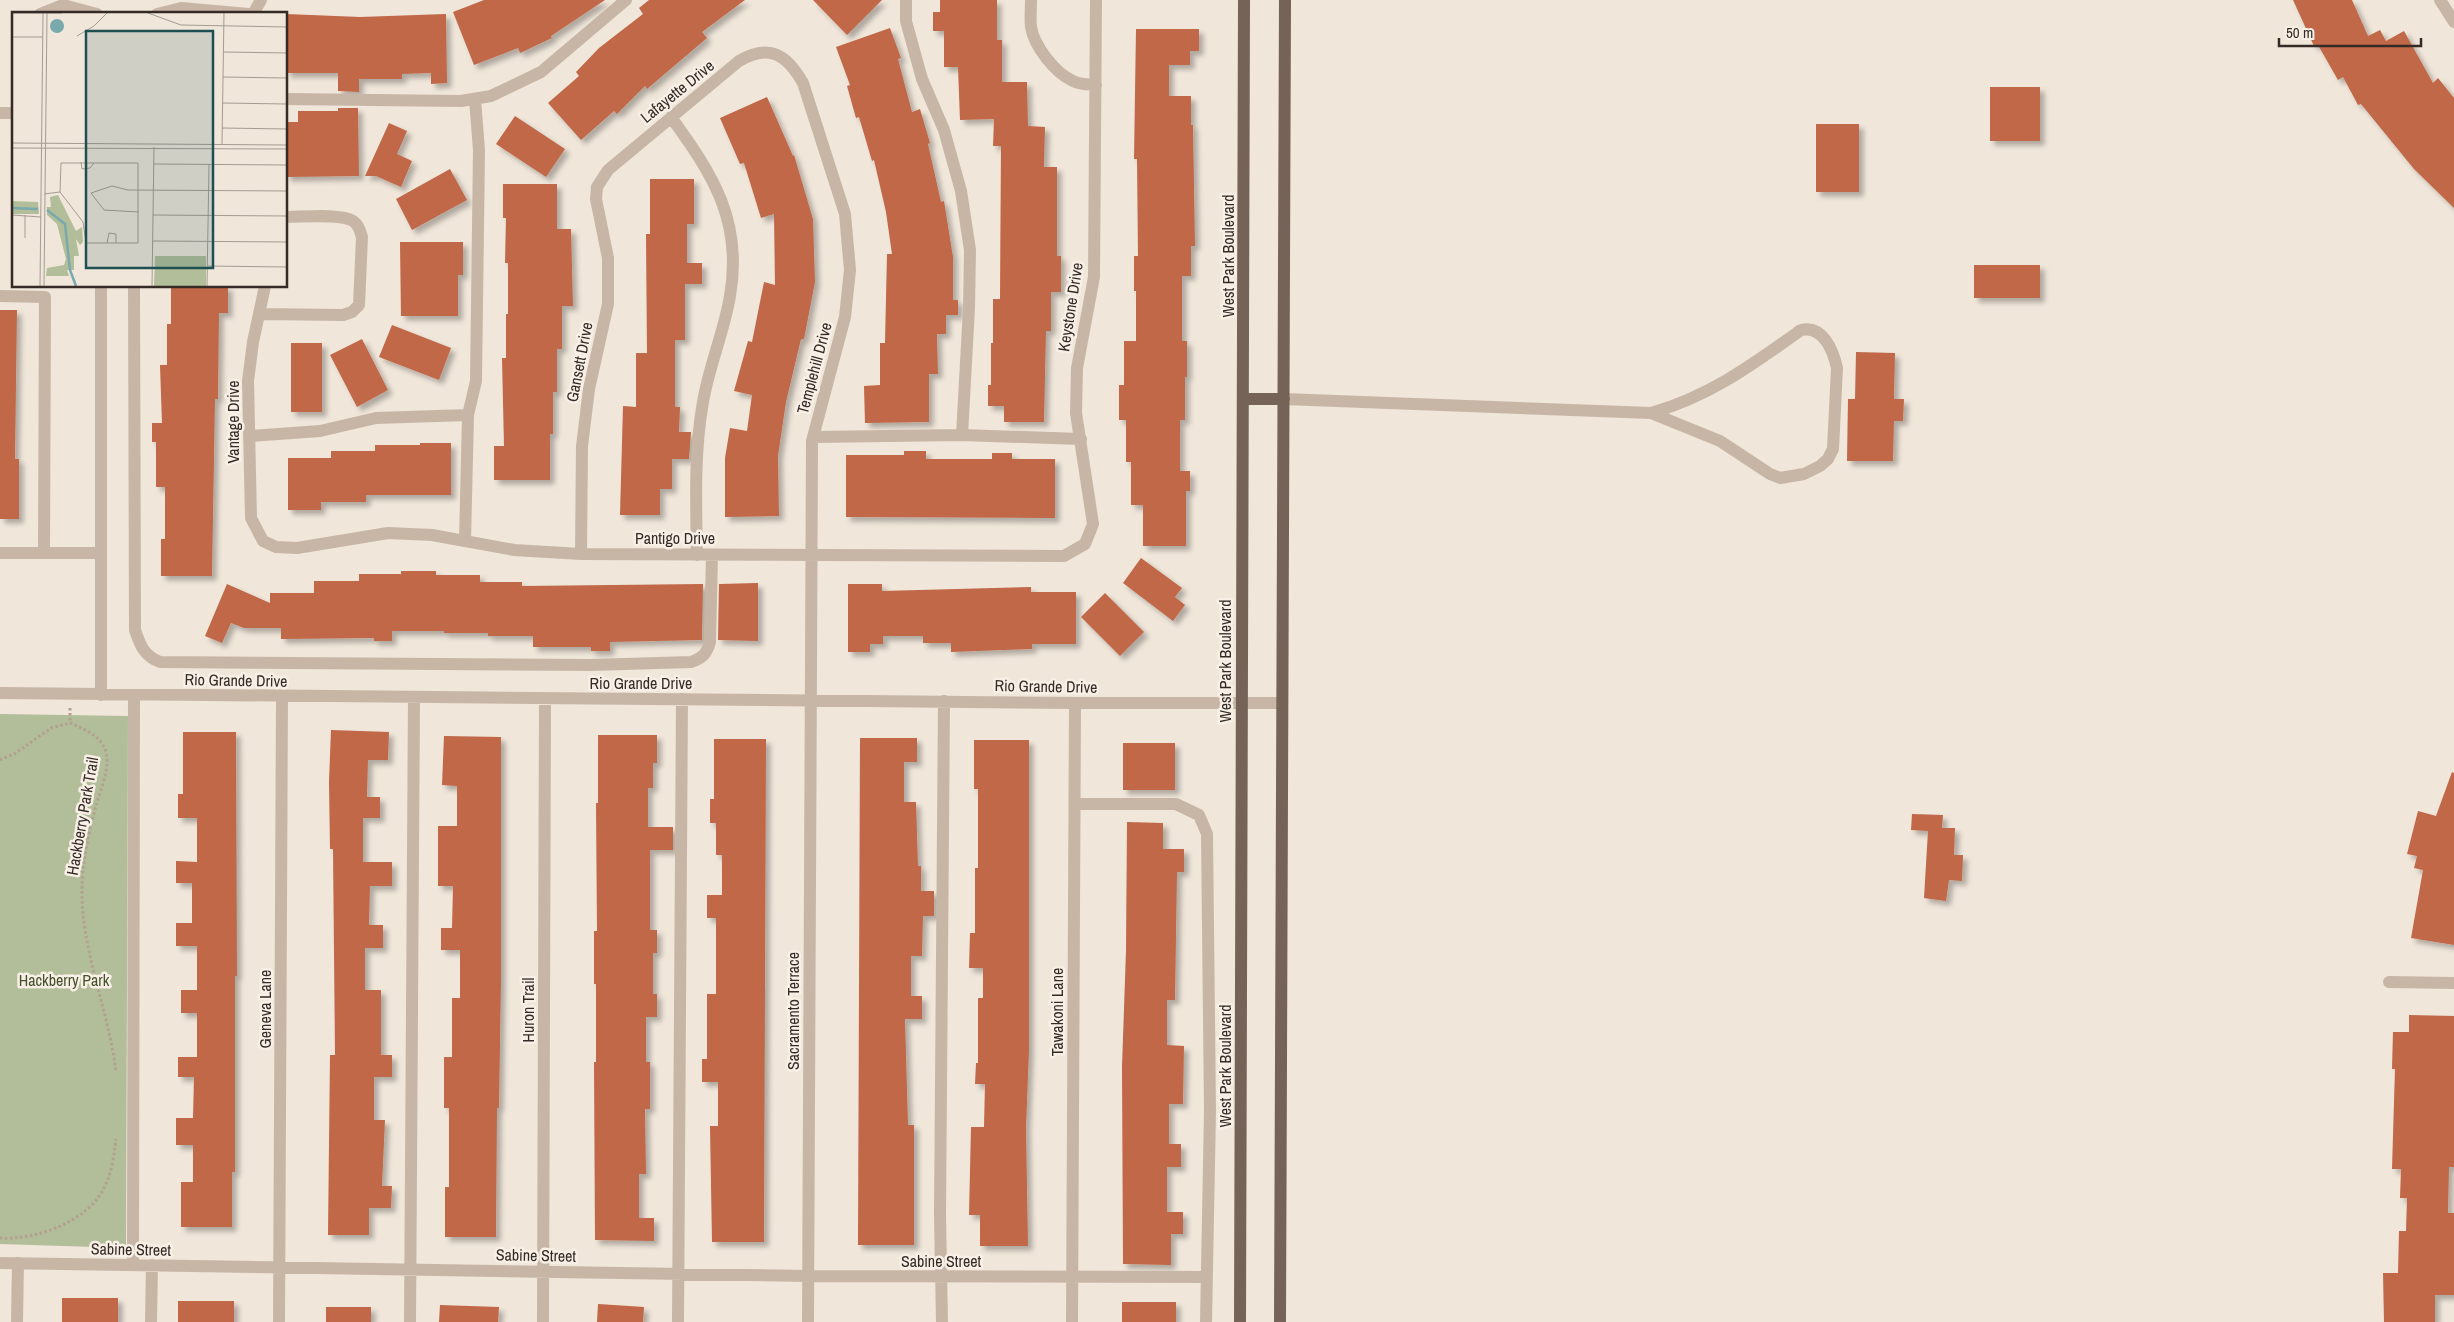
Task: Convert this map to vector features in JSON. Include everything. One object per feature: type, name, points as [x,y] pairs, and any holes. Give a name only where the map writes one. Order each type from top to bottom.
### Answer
[{"type":"main road","name":"West Park Boulevard","points":[[1240,1322],[1244,0]]},
{"type":"main road","points":[[1280,1322],[1285,0]]},
{"type":"main road","points":[[1244,399],[1284,399]]},
{"type":"street","points":[[252,12],[261,0]]},
{"type":"street","points":[[288,100],[461,101],[491,96],[541,72],[626,0]]},
{"type":"street","points":[[906,0],[906,21],[922,80],[944,130],[961,190],[970,250],[970,308],[962,435]]},
{"type":"street","points":[[1031,0],[1031,28],[1038,46],[1054,66],[1071,80],[1081,84],[1096,84]]},
{"type":"street","name":"Keystone Drive","points":[[1076,551],[1085,544],[1094,524],[1076,413],[1077,368],[1094,277],[1096,0]]},
{"type":"street","points":[[2440,0],[2454,22]]},
{"type":"street","points":[[45,12],[63,5],[89,12]]},
{"type":"street","points":[[165,12],[182,8],[228,12]]},
{"type":"street","name":"Lafayette Drive","points":[[601,178],[608,170],[750,55],[762,52],[783,58]]},
{"type":"street","name":"Templehill Drive","points":[[783,58],[792,64],[803,83],[845,214],[850,270],[845,316],[813,437],[810,700]]},
{"type":"street","points":[[465,541],[468,415],[476,380],[479,150],[476,99]]},
{"type":"street","points":[[671,118],[704,164],[717,187],[732,238],[733,266],[730,296],[702,404],[698,443],[697,555]]},
{"type":"street","name":"Gansett Drive","points":[[582,554],[582,446],[589,389],[608,304],[608,258],[596,199],[597,187],[601,178]]},
{"type":"street","points":[[260,314],[343,315],[352,312],[359,304],[362,237],[359,227],[352,220],[342,217],[288,217]]},
{"type":"street","points":[[101,288],[101,695]]},
{"type":"street","points":[[134,288],[135,630],[143,650],[150,658],[160,662],[591,665],[691,662],[701,658],[708,651],[710,642],[712,555]]},
{"type":"street","name":"Vantage Drive","points":[[264,288],[248,380],[251,518],[263,540],[276,547]]},
{"type":"street","points":[[0,296],[45,297],[44,553]]},
{"type":"street","points":[[1284,399],[1652,413],[1681,404],[1716,388],[1737,376],[1801,330],[1815,330],[1822,335],[1835,357],[1837,368],[1833,449],[1828,459],[1804,474],[1791,478],[1780,478],[1770,474],[1720,441],[1652,413]]},
{"type":"street","points":[[249,436],[320,431],[376,418],[468,415]]},
{"type":"street","points":[[813,437],[962,435],[1080,439]]},
{"type":"street","name":"Pantigo Drive","points":[[276,547],[297,548],[388,533],[432,535],[514,550],[582,554],[1064,556],[1076,551]]},
{"type":"street","points":[[0,553],[100,553]]},
{"type":"street","name":"Rio Grande Drive","points":[[0,693],[414,698],[1282,703]]},
{"type":"street","points":[[133,1265],[134,695]]},
{"type":"street","name":"Geneva Lane","points":[[279,1322],[282,696]]},
{"type":"street","points":[[410,1322],[414,698]]},
{"type":"street","name":"Huron Trail","points":[[543,1322],[545,699]]},
{"type":"street","points":[[678,1322],[682,699]]},
{"type":"street","name":"Sacramento Terrace","points":[[808,1322],[810,700]]},
{"type":"street","points":[[942,1322],[940,1214],[944,701]]},
{"type":"street","name":"Tawakoni Lane","points":[[1072,1322],[1075,703]]},
{"type":"street","points":[[1074,804],[1176,804],[1199,815],[1207,834],[1210,1111],[1206,1322]]},
{"type":"street","points":[[2389,982],[2454,982]]},
{"type":"street","name":"Sabine Street","points":[[0,1263],[809,1276],[1206,1277]]},
{"type":"street","points":[[18,1263],[18,1322]]},
{"type":"street","points":[[151,1322],[152,1266]]},
{"type":"path","name":"Hackberry Park Trail","points":[[0,760],[16,753],[51,728],[70,722],[92,733],[102,742],[106,751],[106,770],[89,836],[82,893],[88,940],[116,1076]]},
{"type":"path","points":[[0,1238],[26,1236],[49,1230],[77,1216],[92,1204],[102,1192],[109,1175],[116,1131]]},
{"type":"green space","name":"Hackberry Park","points":[[0,714],[128,716],[126,1248],[0,1244]]},
{"type":"building","points":[[484,0],[605,0],[551,36],[552,38],[520,53],[518,48],[474,65],[453,12]]},
{"type":"building","points":[[649,0],[745,0],[702,32],[707,38],[647,89],[645,86],[617,114],[614,111],[581,140],[548,103],[579,76],[576,72],[599,48],[643,14],[639,8]]},
{"type":"building","points":[[813,0],[882,0],[847,35]]},
{"type":"building","points":[[940,0],[997,0],[997,40],[1002,40],[1002,82],[1027,82],[1028,126],[1045,127],[1044,167],[1057,167],[1057,256],[1061,256],[1061,292],[1051,292],[1051,331],[1046,331],[1044,422],[1004,422],[1004,406],[988,406],[988,385],[991,385],[991,343],[993,343],[993,299],[1000,299],[1001,146],[993,146],[994,119],[960,120],[958,67],[944,67],[944,31],[933,31],[933,12],[940,12]]},
{"type":"building","points":[[2293,0],[2352,0],[2368,36],[2380,30],[2386,41],[2404,31],[2433,83],[2438,78],[2454,98],[2454,208],[2414,169],[2361,104],[2358,105],[2343,77],[2338,80],[2318,45],[2314,46]]},
{"type":"building","points":[[288,14],[360,17],[446,14],[447,83],[431,84],[431,73],[402,74],[402,79],[359,79],[359,92],[338,91],[338,73],[288,73]]},
{"type":"building","points":[[890,28],[901,58],[898,59],[912,112],[920,109],[930,143],[928,144],[941,202],[944,201],[953,257],[953,300],[958,300],[958,315],[946,315],[946,334],[937,334],[938,374],[929,374],[929,422],[865,423],[864,386],[880,385],[880,343],[885,343],[887,254],[892,254],[886,212],[874,160],[872,161],[859,117],[856,118],[847,86],[850,85],[836,47]]},
{"type":"building","points":[[1136,29],[1199,29],[1199,51],[1190,51],[1190,65],[1169,65],[1169,96],[1191,96],[1191,125],[1193,125],[1195,246],[1191,246],[1191,276],[1182,276],[1182,341],[1187,341],[1187,377],[1185,377],[1185,420],[1180,420],[1180,471],[1190,471],[1190,491],[1186,491],[1186,546],[1143,546],[1143,505],[1131,505],[1131,462],[1126,462],[1126,420],[1119,420],[1119,385],[1124,385],[1124,341],[1136,341],[1134,256],[1138,256],[1137,159],[1134,159]]},
{"type":"building","points":[[1990,87],[2040,87],[2040,141],[1990,141]]},
{"type":"building","points":[[767,97],[794,155],[813,219],[815,282],[804,339],[801,339],[786,402],[778,456],[779,516],[725,517],[725,458],[730,428],[747,431],[752,395],[734,391],[748,341],[752,342],[764,282],[775,285],[774,214],[761,218],[744,163],[740,164],[720,118]]},
{"type":"building","points":[[338,108],[358,108],[359,176],[288,177],[288,122],[298,122],[298,111],[338,111]]},
{"type":"building","points":[[515,116],[565,149],[546,177],[496,144]]},
{"type":"building","points":[[389,123],[407,131],[397,154],[412,161],[401,187],[376,176],[365,176]]},
{"type":"building","points":[[1816,124],[1859,124],[1859,192],[1816,192]]},
{"type":"building","points":[[450,169],[467,200],[412,230],[396,199]]},
{"type":"building","points":[[650,179],[694,179],[694,224],[687,224],[687,263],[702,263],[702,284],[685,284],[685,340],[675,340],[675,407],[680,407],[679,432],[691,432],[689,459],[672,459],[672,489],[660,489],[660,515],[620,515],[623,406],[636,407],[636,353],[647,353],[646,234],[650,234]]},
{"type":"building","points":[[503,184],[557,184],[557,229],[571,229],[573,306],[562,306],[562,349],[557,349],[557,392],[553,392],[553,434],[550,434],[550,480],[494,480],[494,446],[504,446],[502,358],[506,358],[508,263],[505,263],[506,218],[503,218]]},
{"type":"building","points":[[400,242],[463,242],[463,275],[458,275],[458,316],[401,316]]},
{"type":"building","points":[[1974,265],[2040,265],[2040,298],[1974,298]]},
{"type":"building","points":[[171,288],[228,288],[228,313],[219,313],[218,399],[215,399],[212,576],[161,576],[161,539],[165,539],[165,487],[156,487],[156,442],[152,442],[152,423],[162,423],[160,365],[167,365],[167,324],[171,324]]},
{"type":"building","points":[[0,310],[17,310],[15,459],[19,459],[19,519],[0,519]]},
{"type":"building","points":[[392,325],[451,348],[439,380],[379,357]]},
{"type":"building","points":[[362,339],[388,390],[357,407],[330,355]]},
{"type":"building","points":[[291,343],[322,343],[322,412],[291,412]]},
{"type":"building","points":[[1856,352],[1895,353],[1894,399],[1904,399],[1903,421],[1894,421],[1893,461],[1847,461],[1848,399],[1855,399]]},
{"type":"building","points":[[420,443],[451,443],[451,495],[366,495],[366,502],[321,502],[321,510],[288,510],[288,458],[331,458],[331,451],[375,451],[375,445],[420,445]]},
{"type":"building","points":[[904,451],[926,451],[926,459],[992,459],[992,453],[1012,453],[1012,459],[1055,459],[1055,518],[846,517],[846,455],[904,455]]},
{"type":"building","points":[[1141,558],[1182,588],[1175,597],[1185,605],[1173,621],[1123,583]]},
{"type":"building","points":[[401,571],[436,571],[436,575],[480,575],[480,582],[522,582],[522,586],[703,584],[702,640],[610,642],[610,651],[591,651],[591,647],[533,647],[533,636],[488,636],[488,633],[444,633],[444,631],[392,631],[392,641],[374,641],[374,638],[281,639],[281,628],[244,628],[231,623],[222,643],[205,636],[227,584],[270,603],[270,593],[314,593],[314,581],[359,581],[359,574],[401,574]]},
{"type":"building","points":[[758,583],[758,641],[718,640],[719,584]]},
{"type":"building","points":[[848,584],[882,584],[882,591],[1031,587],[1031,592],[1076,592],[1076,644],[1032,644],[1032,649],[951,652],[951,643],[923,643],[923,636],[883,636],[883,644],[870,644],[870,652],[848,652]]},
{"type":"building","points":[[1105,593],[1144,632],[1120,656],[1081,617]]},
{"type":"building","points":[[331,730],[389,732],[388,760],[368,760],[367,797],[380,797],[380,818],[363,818],[363,862],[392,862],[392,886],[370,886],[369,925],[383,925],[383,948],[365,948],[365,990],[381,990],[381,1055],[392,1055],[392,1077],[374,1077],[374,1120],[385,1120],[382,1186],[392,1186],[391,1208],[369,1208],[369,1235],[328,1235],[330,1055],[335,1055],[333,849],[330,849],[329,782]]},
{"type":"building","points":[[183,732],[236,732],[237,976],[235,976],[235,1172],[232,1172],[232,1227],[181,1227],[181,1182],[193,1182],[193,1145],[176,1145],[176,1118],[193,1118],[194,1077],[178,1077],[178,1057],[197,1057],[197,1013],[181,1013],[181,990],[197,990],[197,946],[176,946],[176,923],[192,923],[192,883],[176,883],[176,861],[197,862],[197,818],[178,818],[178,794],[183,794]]},
{"type":"building","points":[[598,735],[657,735],[657,763],[653,763],[653,788],[648,788],[648,827],[673,827],[673,850],[650,850],[650,930],[657,930],[657,953],[653,953],[653,994],[657,994],[657,1017],[646,1017],[646,1062],[650,1062],[650,1109],[645,1109],[646,1174],[639,1174],[639,1218],[654,1218],[654,1241],[595,1240],[594,1062],[596,1062],[596,984],[594,984],[594,931],[597,931],[596,803],[598,803]]},
{"type":"building","points":[[444,736],[501,737],[501,979],[496,1237],[445,1237],[445,1187],[449,1187],[449,1108],[444,1108],[444,1057],[452,1057],[452,998],[460,998],[460,950],[441,950],[441,928],[452,928],[453,886],[438,886],[438,826],[457,826],[457,786],[442,785]]},
{"type":"building","points":[[860,738],[917,738],[917,762],[904,762],[904,802],[916,802],[918,866],[921,866],[921,891],[934,891],[934,916],[923,916],[922,956],[911,956],[911,996],[922,996],[922,1019],[905,1019],[908,1125],[914,1125],[914,1245],[858,1245]]},
{"type":"building","points":[[714,739],[766,739],[764,1242],[712,1242],[710,1126],[718,1126],[718,1082],[702,1082],[702,1059],[707,1059],[707,994],[716,994],[716,918],[707,918],[707,895],[722,895],[722,855],[716,855],[716,823],[710,823],[710,799],[714,799]]},
{"type":"building","points":[[974,740],[1029,740],[1029,1051],[1026,1127],[1028,1246],[980,1246],[980,1215],[969,1215],[971,1127],[984,1127],[985,1084],[975,1084],[976,1063],[978,1063],[978,998],[983,998],[983,968],[969,968],[970,933],[975,933],[975,868],[978,868],[978,789],[974,789]]},
{"type":"building","points":[[1123,743],[1175,743],[1175,790],[1123,790]]},
{"type":"building","points":[[2452,772],[2454,773],[2454,945],[2411,938],[2423,870],[2414,868],[2417,856],[2407,854],[2418,811],[2436,816]]},
{"type":"building","points":[[1912,814],[1943,815],[1942,828],[1955,828],[1954,855],[1963,855],[1962,881],[1949,880],[1946,901],[1924,898],[1928,831],[1911,830]]},
{"type":"building","points":[[1127,822],[1163,823],[1163,849],[1184,849],[1184,872],[1177,872],[1175,1000],[1167,1000],[1167,1045],[1184,1046],[1183,1104],[1169,1104],[1169,1144],[1181,1144],[1181,1167],[1167,1167],[1167,1212],[1183,1212],[1183,1234],[1171,1234],[1171,1265],[1123,1264],[1122,1067],[1126,951]]},
{"type":"building","points":[[2409,1015],[2454,1016],[2454,1167],[2449,1167],[2448,1213],[2454,1213],[2454,1295],[2435,1295],[2435,1322],[2384,1322],[2383,1273],[2398,1273],[2399,1231],[2406,1231],[2407,1198],[2400,1198],[2401,1169],[2392,1169],[2395,1069],[2392,1069],[2393,1032],[2409,1032]]},
{"type":"building","points":[[62,1298],[118,1298],[118,1322],[62,1322]]},
{"type":"building","points":[[178,1301],[234,1301],[234,1322],[178,1322]]},
{"type":"building","points":[[1122,1302],[1176,1302],[1176,1322],[1122,1322]]},
{"type":"building","points":[[598,1304],[644,1307],[643,1322],[597,1322]]},
{"type":"building","points":[[440,1305],[499,1307],[498,1322],[439,1322]]},
{"type":"building","points":[[326,1307],[371,1307],[371,1322],[326,1322]]}]
